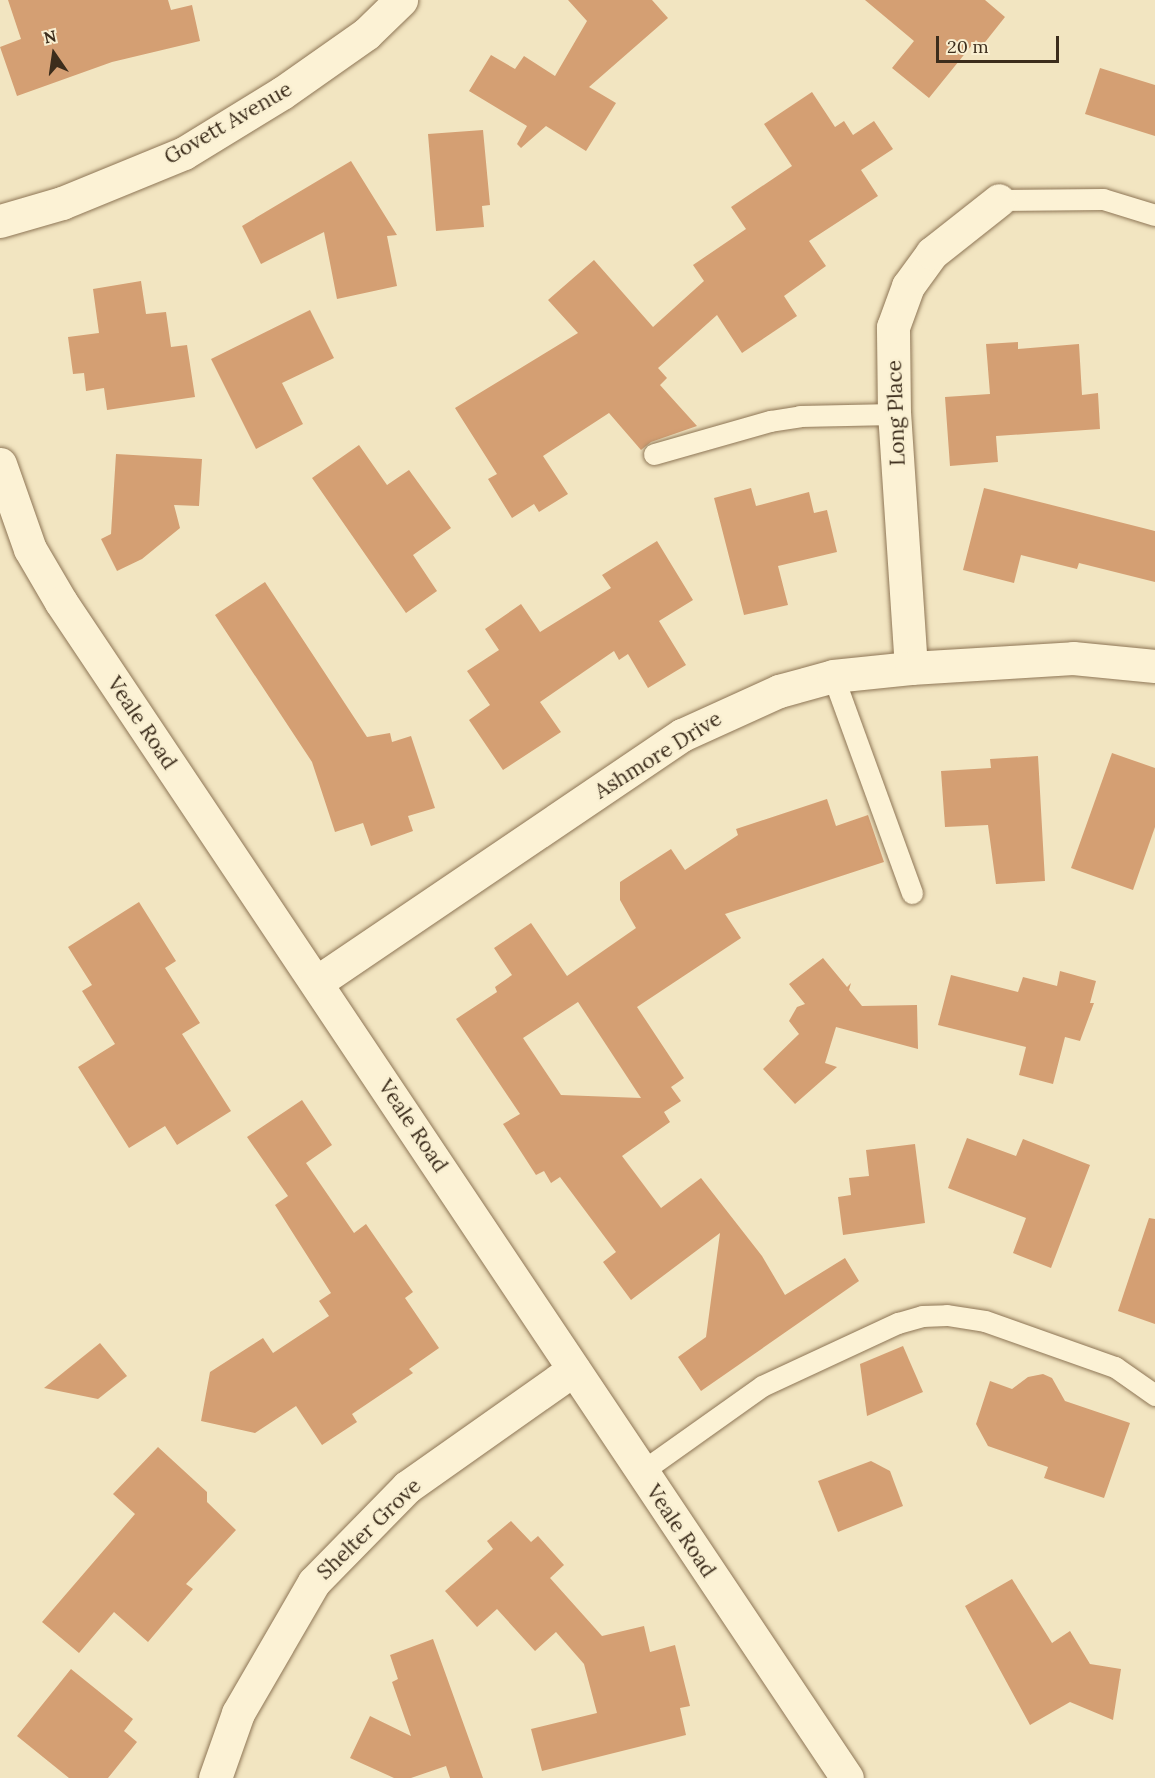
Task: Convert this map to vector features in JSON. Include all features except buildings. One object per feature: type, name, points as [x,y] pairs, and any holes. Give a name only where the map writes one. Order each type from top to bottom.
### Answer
[{"type":"street","name":"Govett Avenue","points":[[0,221],[62,203],[184,153],[282,93],[366,33],[401,0]]},
{"type":"street","name":"Long Place","points":[[911,668],[894,414],[893,327],[908,286],[932,254],[999,200]]},
{"type":"street","name":"Veale Road","points":[[0,464],[30,549],[61,602],[847,1778]]},
{"type":"street","name":"Ashmore Drive","points":[[317,982],[682,735],[736,707],[833,676],[911,668],[1073,658],[1155,666]]},
{"type":"street","name":"Shelter Grove","points":[[215,1778],[238,1713],[314,1582],[407,1487],[574,1369]]},
{"type":"lane","points":[[999,200],[1103,199],[1155,215]]},
{"type":"lane","points":[[654,454],[770,421],[800,416],[894,414]]},
{"type":"lane","points":[[833,676],[912,893]]},
{"type":"lane","points":[[641,1472],[762,1386],[898,1323],[922,1316],[947,1315],[985,1321],[1115,1367],[1155,1395]]}]
